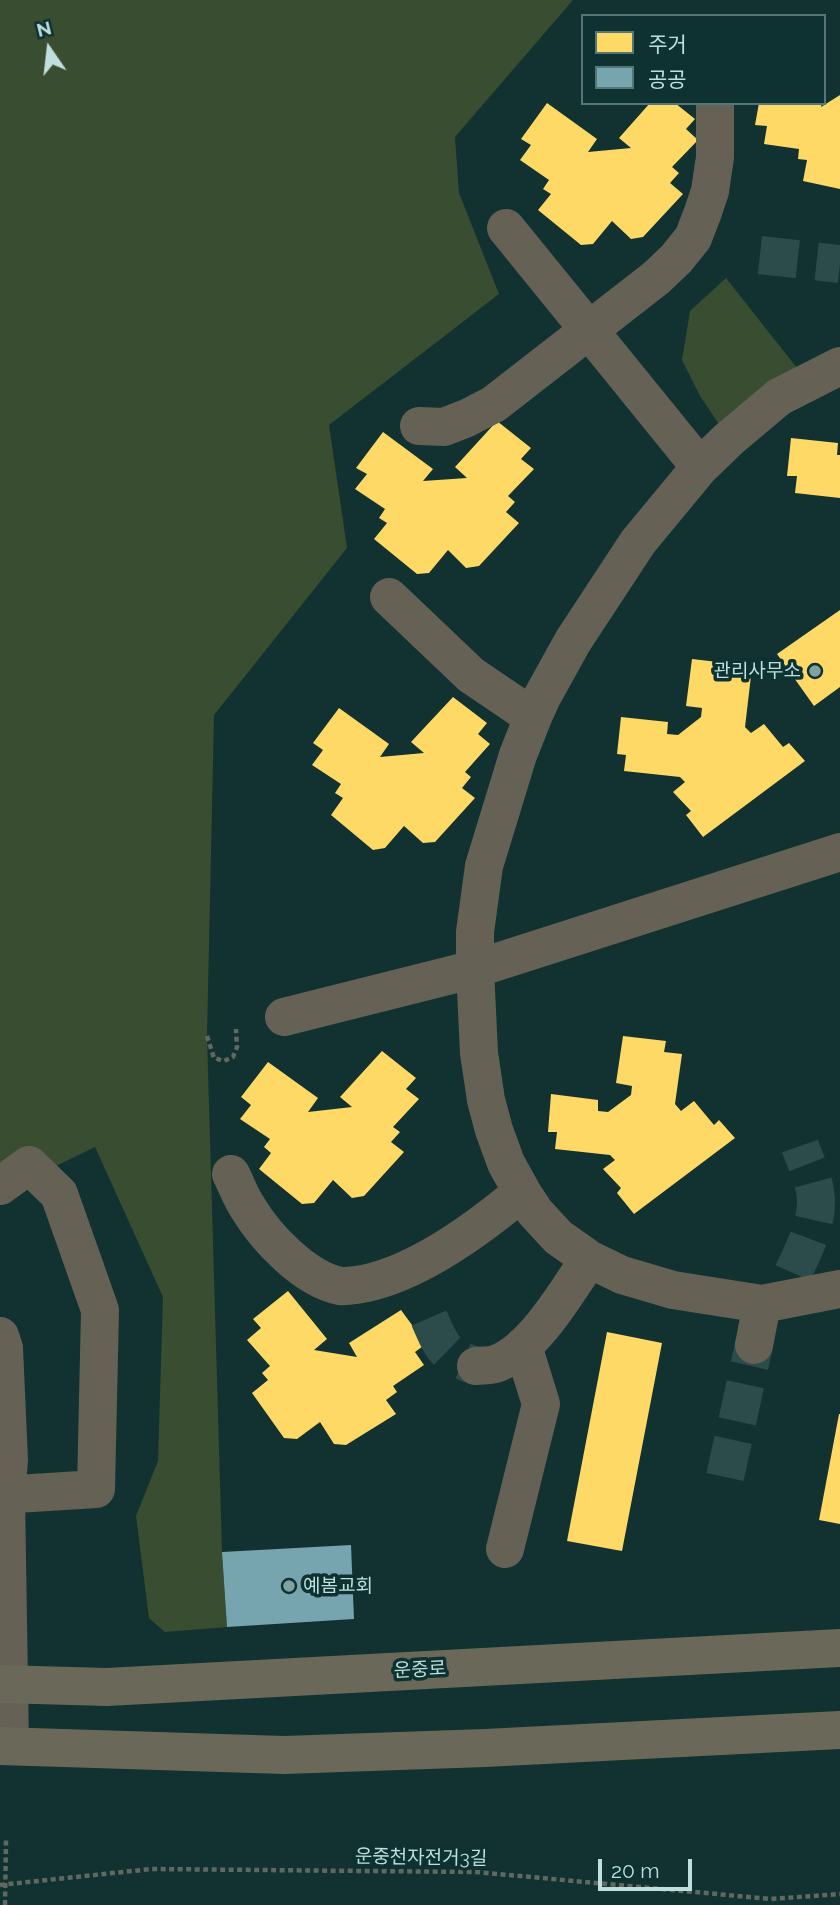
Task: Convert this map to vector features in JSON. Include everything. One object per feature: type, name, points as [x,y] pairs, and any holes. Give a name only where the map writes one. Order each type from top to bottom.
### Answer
[{"type":"main road","name":"운중로","points":[[5,1684],[107,1687],[840,1648]]},
{"type":"main road","points":[[5,1746],[284,1755],[840,1730]]},
{"type":"street","points":[[419,426],[444,427],[494,404],[676,260],[693,238],[710,191],[715,157],[715,105]]},
{"type":"street","points":[[506,228],[700,467]]},
{"type":"street","points":[[840,366],[779,397],[729,439],[700,467],[638,542],[607,588],[573,641],[533,717],[484,866],[475,932],[479,1053],[486,1100],[494,1130],[506,1163],[522,1192],[535,1212],[558,1237],[589,1259],[622,1275],[673,1290],[777,1293],[840,1289]]},
{"type":"street","points":[[389,597],[471,675],[533,717]]},
{"type":"street","points":[[284,1017],[475,969],[840,852]]},
{"type":"street","points":[[0,1186],[29,1165],[59,1194],[100,1310],[96,1489],[3,1496]]},
{"type":"street","points":[[231,1174],[248,1208],[269,1236],[292,1259],[317,1277],[342,1286],[371,1282],[396,1274],[491,1218],[522,1192]]},
{"type":"street","points":[[476,1366],[497,1364],[533,1337],[589,1259]]},
{"type":"street","points":[[754,1345],[777,1293]]},
{"type":"street","points":[[0,1336],[4,1349],[9,1460],[3,1496],[5,1746]]},
{"type":"street","points":[[505,1549],[541,1404],[523,1346]]},
{"type":"path","points":[[207,1036],[214,1058],[224,1061],[233,1057],[237,1047],[236,1029]]},
{"type":"path","points":[[5,1905],[6,1839]]},
{"type":"path","name":"운중천자전거3길","points":[[0,1885],[151,1869],[462,1872],[771,1899],[840,1894]]},
{"type":"green space","points":[[0,0],[573,0],[455,137],[459,193],[499,294],[329,425],[347,548],[214,715],[207,1036],[222,1552],[227,1627],[165,1632],[149,1618],[136,1516],[158,1461],[163,1297],[95,1147],[50,1169],[0,1169]]},
{"type":"green space","points":[[726,278],[808,382],[729,439],[700,396],[682,360],[690,311]]},
{"type":"building: 주거","points":[[840,95],[840,189],[803,181],[807,160],[798,159],[799,149],[764,144],[767,126],[755,125],[759,105],[821,107]]},
{"type":"building: 주거","points":[[547,103],[597,139],[588,152],[631,148],[619,138],[648,105],[678,105],[695,119],[686,129],[698,140],[672,167],[679,173],[670,183],[683,194],[643,237],[631,239],[612,221],[593,244],[581,245],[538,210],[551,194],[543,189],[549,180],[520,160],[531,145],[521,139]]},
{"type":"building: 주거","points":[[497,421],[531,448],[521,459],[534,469],[508,496],[515,502],[506,512],[519,523],[479,566],[466,568],[448,550],[429,573],[417,574],[374,539],[387,523],[379,518],[385,509],[355,489],[367,474],[356,468],[383,432],[433,469],[423,481],[467,478],[455,467]]},
{"type":"building: 주거","points":[[791,438],[838,443],[840,498],[795,493],[797,476],[787,476]]},
{"type":"building: 주거","name":"관리사무소","points":[[840,610],[840,687],[814,706],[777,654]]},
{"type":"building: 주거","points":[[692,659],[735,664],[734,674],[751,676],[745,727],[751,733],[764,724],[783,747],[789,743],[805,761],[703,837],[686,815],[691,811],[673,792],[685,782],[680,777],[624,771],[626,755],[617,754],[621,717],[668,722],[667,734],[678,735],[701,717],[702,708],[686,706]]},
{"type":"building: 주거","points":[[453,697],[487,723],[478,734],[490,744],[465,772],[471,777],[462,788],[475,798],[435,842],[423,843],[404,826],[385,848],[373,850],[331,815],[343,798],[335,793],[341,784],[312,765],[323,750],[313,743],[339,708],[389,744],[380,757],[424,753],[411,742]]},
{"type":"building: 주거","points":[[623,1036],[666,1041],[664,1052],[682,1054],[675,1104],[681,1111],[694,1101],[714,1125],[719,1120],[735,1138],[634,1214],[617,1193],[621,1188],[603,1169],[615,1160],[610,1155],[555,1149],[557,1132],[548,1132],[551,1094],[598,1100],[598,1111],[608,1112],[631,1095],[632,1086],[616,1083]]},
{"type":"building: 주거","points":[[382,1051],[416,1078],[406,1089],[419,1099],[393,1127],[400,1132],[391,1142],[404,1152],[364,1196],[352,1198],[333,1180],[314,1203],[302,1204],[259,1169],[271,1153],[264,1147],[270,1139],[240,1119],[251,1105],[241,1097],[268,1062],[318,1098],[308,1112],[352,1107],[340,1097]]},
{"type":"building: 주거","points":[[288,1291],[327,1339],[314,1350],[357,1357],[349,1343],[401,1310],[426,1344],[415,1352],[424,1365],[393,1386],[397,1392],[386,1400],[396,1414],[346,1445],[334,1444],[320,1422],[297,1439],[284,1438],[252,1393],[268,1380],[262,1373],[270,1366],[247,1340],[261,1328],[253,1319]]},
{"type":"building: 주거","points":[[607,1332],[662,1343],[622,1551],[567,1541]]},
{"type":"building: 주거","points":[[840,1414],[840,1524],[819,1520]]},
{"type":"building: 공공","name":"예봄교회","points":[[351,1545],[354,1619],[227,1627],[222,1552]]},
{"type":"tunnel","points":[[760,255],[840,264]]},
{"type":"tunnel","points":[[793,1273],[809,1238],[816,1209],[814,1186],[800,1146]]},
{"type":"tunnel","points":[[429,1318],[445,1349],[457,1358],[476,1366]]},
{"type":"tunnel","points":[[725,1477],[754,1345]]},
{"type":"place","name":"관리사무소","points":[[815,671]]},
{"type":"place","name":"예봄교회","points":[[289,1586]]}]
